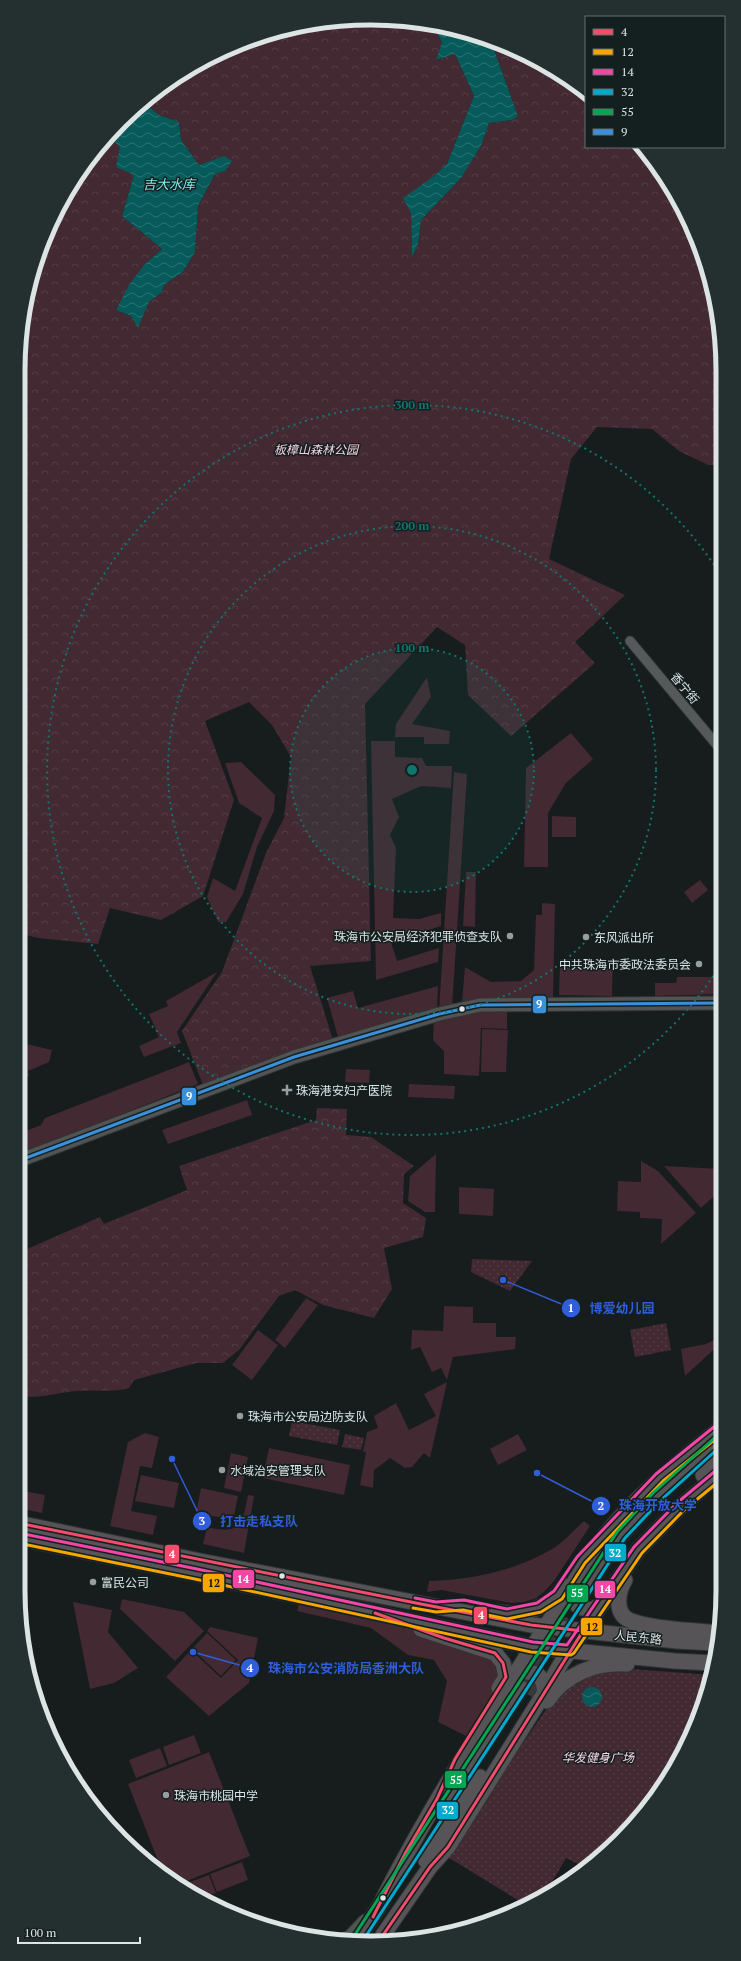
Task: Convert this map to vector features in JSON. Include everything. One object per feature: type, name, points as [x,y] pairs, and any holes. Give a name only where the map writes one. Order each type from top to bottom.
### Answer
[{"type":"main road","points":[[430,1623],[436,1607],[463,1606],[506,1614],[539,1608],[558,1595],[581,1560],[601,1540],[616,1521],[660,1477],[716,1432]]},
{"type":"main road","points":[[588,1595],[621,1535],[656,1497],[716,1443]]},
{"type":"main road","points":[[588,1595],[616,1566],[660,1514],[716,1463]]},
{"type":"main road","points":[[481,1794],[527,1689],[532,1647],[547,1627],[588,1595],[638,1550],[681,1506],[716,1477]]},
{"type":"main road","points":[[681,1506],[621,1586],[618,1599],[621,1611],[628,1620],[645,1624],[713,1633]]},
{"type":"main road","name":"人民东路","points":[[25,1524],[436,1607],[547,1627],[677,1641],[712,1643]]},
{"type":"main road","name":"人民东路","points":[[25,1539],[384,1615],[430,1623],[532,1647],[675,1661],[708,1663]]},
{"type":"main road","points":[[437,1799],[527,1689],[560,1665],[583,1631],[588,1595],[601,1540]]},
{"type":"main road","points":[[379,1907],[406,1852],[437,1799],[455,1759],[506,1677],[503,1663],[495,1653],[444,1638],[384,1615]]},
{"type":"main road","points":[[675,1661],[677,1641]]},
{"type":"main road","points":[[382,1935],[430,1868],[448,1847],[481,1794],[509,1760],[550,1696],[564,1682],[580,1672],[604,1665],[619,1664],[706,1670]]},
{"type":"main road","points":[[360,1936],[527,1689]]},
{"type":"main road","points":[[382,1935],[527,1689]]},
{"type":"street","name":"香宁街","points":[[630,641],[716,744]]},
{"type":"street","points":[[25,1158],[294,1057],[439,1014],[480,1005],[716,1002]]},
{"type":"street","points":[[352,1935],[379,1907]]},
{"type":"green space","name":"板樟山森林公园","points":[[348,26],[393,26],[436,32],[442,42],[437,60],[455,54],[474,96],[447,164],[433,177],[411,213],[412,256],[418,244],[421,220],[461,178],[481,146],[489,123],[512,120],[518,116],[493,47],[503,51],[543,71],[585,100],[585,148],[634,148],[658,179],[670,198],[690,238],[698,259],[713,325],[716,370],[716,465],[708,465],[679,451],[652,429],[597,427],[571,459],[549,559],[625,595],[575,642],[595,663],[511,736],[468,695],[465,645],[437,627],[365,704],[371,961],[310,966],[333,1040],[203,1085],[182,1031],[222,972],[266,853],[284,818],[291,757],[272,725],[249,702],[205,721],[234,800],[203,896],[161,920],[110,908],[98,944],[38,938],[25,935],[25,370],[28,325],[37,281],[51,238],[71,198],[83,179],[96,160],[113,141],[121,147],[134,175],[122,216],[162,249],[144,265],[116,310],[131,316],[138,327],[149,302],[162,292],[164,285],[183,272],[195,252],[198,206],[215,174],[225,171],[224,156],[199,165],[181,140],[179,122],[159,115],[148,106],[160,96],[198,71],[238,51],[259,43],[303,32]]},
{"type":"green space","points":[[427,677],[431,697],[412,724],[450,731],[449,744],[424,744],[424,737],[395,737],[396,724]]},
{"type":"green space","points":[[571,733],[593,759],[566,783],[548,813],[548,867],[524,867],[526,768]]},
{"type":"green space","points":[[371,741],[395,741],[395,757],[422,758],[426,766],[452,766],[451,788],[421,786],[392,799],[399,817],[390,835],[396,848],[393,918],[419,919],[441,913],[441,926],[391,942],[397,961],[439,948],[438,962],[376,980]]},
{"type":"green space","points":[[241,762],[275,795],[274,811],[257,847],[243,894],[226,922],[218,922],[207,897],[213,878],[235,891],[262,818],[239,803],[225,763]]},
{"type":"green space","points":[[454,772],[467,774],[452,1008],[439,1011]]},
{"type":"green space","points":[[552,816],[576,817],[576,837],[552,837]]},
{"type":"green space","points":[[466,872],[476,872],[475,927],[463,926]]},
{"type":"green space","points":[[700,880],[708,890],[692,903],[684,892]]},
{"type":"green space","points":[[542,903],[555,904],[553,997],[478,999],[462,1002],[465,967],[491,982],[521,981],[534,970],[536,915],[542,915]]},
{"type":"green space","points":[[560,959],[613,960],[612,996],[559,995]]},
{"type":"green space","points":[[217,972],[177,1032],[181,1043],[144,1057],[139,1046],[159,1037],[149,1014],[168,1006],[166,1001]]},
{"type":"green space","points":[[677,977],[716,977],[716,994],[655,996],[655,983],[676,983]]},
{"type":"green space","points":[[438,986],[437,1009],[338,1037],[327,998],[353,991],[358,1008]]},
{"type":"green space","points":[[507,1007],[507,1029],[481,1028],[479,1076],[444,1074],[444,1051],[433,1040],[434,1017]]},
{"type":"green space","points":[[482,1029],[508,1030],[506,1072],[481,1072]]},
{"type":"green space","points":[[25,1044],[52,1050],[49,1062],[28,1071],[29,1076],[25,1077]]},
{"type":"green space","points":[[189,1062],[198,1084],[25,1152],[25,1131],[41,1125],[45,1118]]},
{"type":"green space","points":[[346,1069],[370,1070],[369,1083],[345,1082]]},
{"type":"green space","points":[[409,1084],[455,1086],[454,1099],[408,1097]]},
{"type":"green space","points":[[247,1100],[252,1115],[168,1144],[162,1130]]},
{"type":"green space","points":[[317,1108],[347,1109],[346,1135],[371,1137],[414,1166],[404,1174],[403,1203],[426,1218],[423,1237],[384,1248],[392,1289],[374,1318],[323,1305],[295,1290],[279,1296],[239,1350],[223,1363],[196,1363],[134,1380],[129,1388],[110,1391],[76,1391],[25,1397],[25,1250],[100,1217],[104,1224],[187,1190],[179,1166],[316,1120]]},
{"type":"green space","points":[[436,1154],[435,1212],[425,1212],[408,1201],[410,1176]]},
{"type":"green space","points":[[641,1161],[658,1171],[696,1213],[661,1244],[662,1219],[640,1218],[640,1212],[617,1211],[618,1181],[641,1182]]},
{"type":"green space","points":[[664,1166],[716,1169],[716,1194],[701,1208]]},
{"type":"green space","points":[[459,1187],[494,1189],[493,1216],[459,1214]]},
{"type":"green space","points":[[472,1259],[532,1261],[510,1291],[471,1272]]},
{"type":"green space","points":[[306,1298],[318,1305],[285,1348],[275,1340]]},
{"type":"green space","points":[[444,1306],[473,1307],[473,1323],[496,1323],[496,1337],[516,1337],[515,1349],[453,1357],[447,1380],[441,1368],[432,1372],[420,1347],[411,1350],[412,1330],[443,1331]]},
{"type":"green space","points":[[666,1323],[671,1350],[635,1357],[630,1330]]},
{"type":"green space","points":[[258,1330],[278,1345],[252,1380],[232,1365]]},
{"type":"green space","points":[[716,1339],[716,1348],[685,1376],[681,1349],[706,1344]]},
{"type":"green space","points":[[447,1382],[430,1458],[424,1453],[412,1467],[405,1468],[390,1458],[374,1470],[373,1488],[360,1485],[366,1452],[363,1452],[367,1432],[378,1428],[374,1416],[396,1403],[409,1430],[436,1416],[424,1394]]},
{"type":"green space","points":[[292,1421],[340,1430],[337,1445],[289,1436]]},
{"type":"green space","points":[[145,1433],[159,1437],[152,1468],[140,1466],[131,1511],[157,1516],[153,1535],[110,1526],[128,1442]]},
{"type":"green space","points":[[345,1434],[364,1438],[361,1450],[342,1447]]},
{"type":"green space","points":[[518,1434],[527,1450],[498,1465],[490,1449]]},
{"type":"green space","points":[[269,1448],[350,1465],[344,1495],[263,1478]]},
{"type":"green space","points":[[231,1453],[248,1457],[241,1492],[224,1488]]},
{"type":"green space","points":[[141,1475],[179,1483],[174,1508],[135,1501]]},
{"type":"green space","points":[[201,1488],[238,1496],[233,1520],[196,1513]]},
{"type":"green space","points":[[25,1491],[45,1495],[42,1513],[25,1509]]},
{"type":"green space","points":[[248,1495],[254,1496],[244,1553],[203,1544],[207,1527],[227,1530],[238,1525],[244,1514]]},
{"type":"green space","points":[[584,1521],[590,1526],[554,1581],[536,1598],[525,1602],[511,1603],[441,1590],[427,1592],[429,1581],[461,1579],[492,1573],[508,1569],[538,1557],[560,1543]]},
{"type":"green space","points":[[122,1599],[184,1612],[204,1631],[175,1661],[120,1609]]},
{"type":"green space","points":[[300,1599],[383,1618],[442,1640],[493,1654],[504,1677],[466,1736],[438,1722],[447,1681],[434,1660],[408,1655],[371,1628],[297,1611]]},
{"type":"green space","points":[[73,1602],[112,1610],[108,1632],[138,1668],[114,1683],[90,1689]]},
{"type":"green space","points":[[210,1627],[258,1638],[249,1683],[209,1716],[166,1677],[191,1650],[221,1678],[238,1660],[207,1631]]},
{"type":"green space","points":[[207,1633],[236,1660],[221,1676],[192,1649]]},
{"type":"green space","name":"华发健身广场","points":[[618,1668],[705,1674],[698,1702],[690,1723],[670,1763],[645,1801],[615,1835],[581,1865],[566,1858],[550,1886],[520,1901],[446,1856],[556,1695],[579,1676]]},
{"type":"green space","points":[[194,1735],[201,1753],[169,1765],[163,1747]]},
{"type":"green space","points":[[160,1748],[167,1766],[136,1778],[129,1760]]},
{"type":"green space","points":[[209,1752],[250,1856],[185,1882],[160,1865],[128,1784]]},
{"type":"green space","points":[[85,1780],[90,1792],[83,1782]]},
{"type":"green space","points":[[242,1862],[248,1880],[217,1892],[210,1874]]},
{"type":"green space","points":[[209,1875],[216,1893],[209,1895],[187,1883]]},
{"type":"water","points":[[436,32],[493,47],[518,116],[512,120],[489,123],[481,146],[461,178],[421,220],[418,244],[412,257],[411,213],[403,198],[433,177],[447,164],[474,96],[455,54],[436,60],[442,42]]},
{"type":"water","name":"吉大水库","points":[[148,106],[159,115],[179,122],[181,140],[199,165],[224,156],[232,161],[225,171],[215,174],[198,206],[195,252],[183,272],[164,285],[162,292],[149,302],[138,328],[131,316],[116,310],[129,285],[144,265],[162,249],[122,216],[134,175],[116,167],[120,147],[113,141],[126,126]]},
{"type":"water","points":[[592,1687],[599,1690],[602,1697],[599,1704],[592,1707],[585,1704],[582,1697],[585,1690]]},
{"type":"tunnel","points":[[521,1688],[582,1593]]},
{"type":"tunnel","points":[[571,1637],[595,1598]]},
{"type":"tunnel","points":[[532,1697],[548,1672]]},
{"type":"transit line","name":"9","points":[[25,1158],[294,1057],[439,1014],[480,1005],[716,1003]]},
{"type":"transit line","name":"14","points":[[415,1598],[436,1602],[464,1600],[507,1609],[537,1603],[554,1591],[577,1557],[656,1474],[716,1425]]},
{"type":"transit line","name":"55","points":[[354,1935],[617,1532],[653,1493],[716,1437]]},
{"type":"transit line","name":"12","points":[[413,1608],[436,1612],[463,1610],[507,1619],[541,1612],[562,1599],[585,1563],[663,1481],[716,1439]]},
{"type":"transit line","name":"32","points":[[366,1936],[625,1538],[660,1501],[716,1450]]},
{"type":"transit line","name":"14","points":[[25,1534],[197,1569],[533,1642],[567,1645],[634,1547],[677,1503],[716,1470]]},
{"type":"transit line","name":"12","points":[[25,1544],[195,1579],[531,1652],[571,1655],[574,1653],[642,1553],[684,1510],[716,1484]]},
{"type":"transit line","name":"4","points":[[25,1524],[421,1604],[531,1625],[583,1631],[448,1847],[430,1867],[383,1935]]},
{"type":"transit line","name":"4","points":[[373,1917],[406,1852],[437,1799],[455,1759],[506,1677],[503,1663],[495,1653],[444,1638],[375,1613]]},
{"type":"place","name":"珠海市公安局经济犯罪侦查支队","points":[[510,936]]},
{"type":"place","name":"东风派出所","points":[[586,937]]},
{"type":"place","name":"中共珠海市委政法委员会","points":[[699,964]]},
{"type":"place","name":"珠海港安妇产医院","points":[[287,1090]]},
{"type":"place","name":"博爱幼儿园","points":[[503,1280]]},
{"type":"place","name":"珠海市公安局边防支队","points":[[240,1416]]},
{"type":"place","name":"打击走私支队","points":[[172,1459]]},
{"type":"place","name":"水域治安管理支队","points":[[222,1470]]},
{"type":"place","name":"珠海开放大学","points":[[537,1473]]},
{"type":"place","name":"富民公司","points":[[93,1582]]},
{"type":"place","name":"珠海市公安消防局香洲大队","points":[[193,1652]]},
{"type":"place","name":"珠海市桃园中学","points":[[166,1795]]}]
